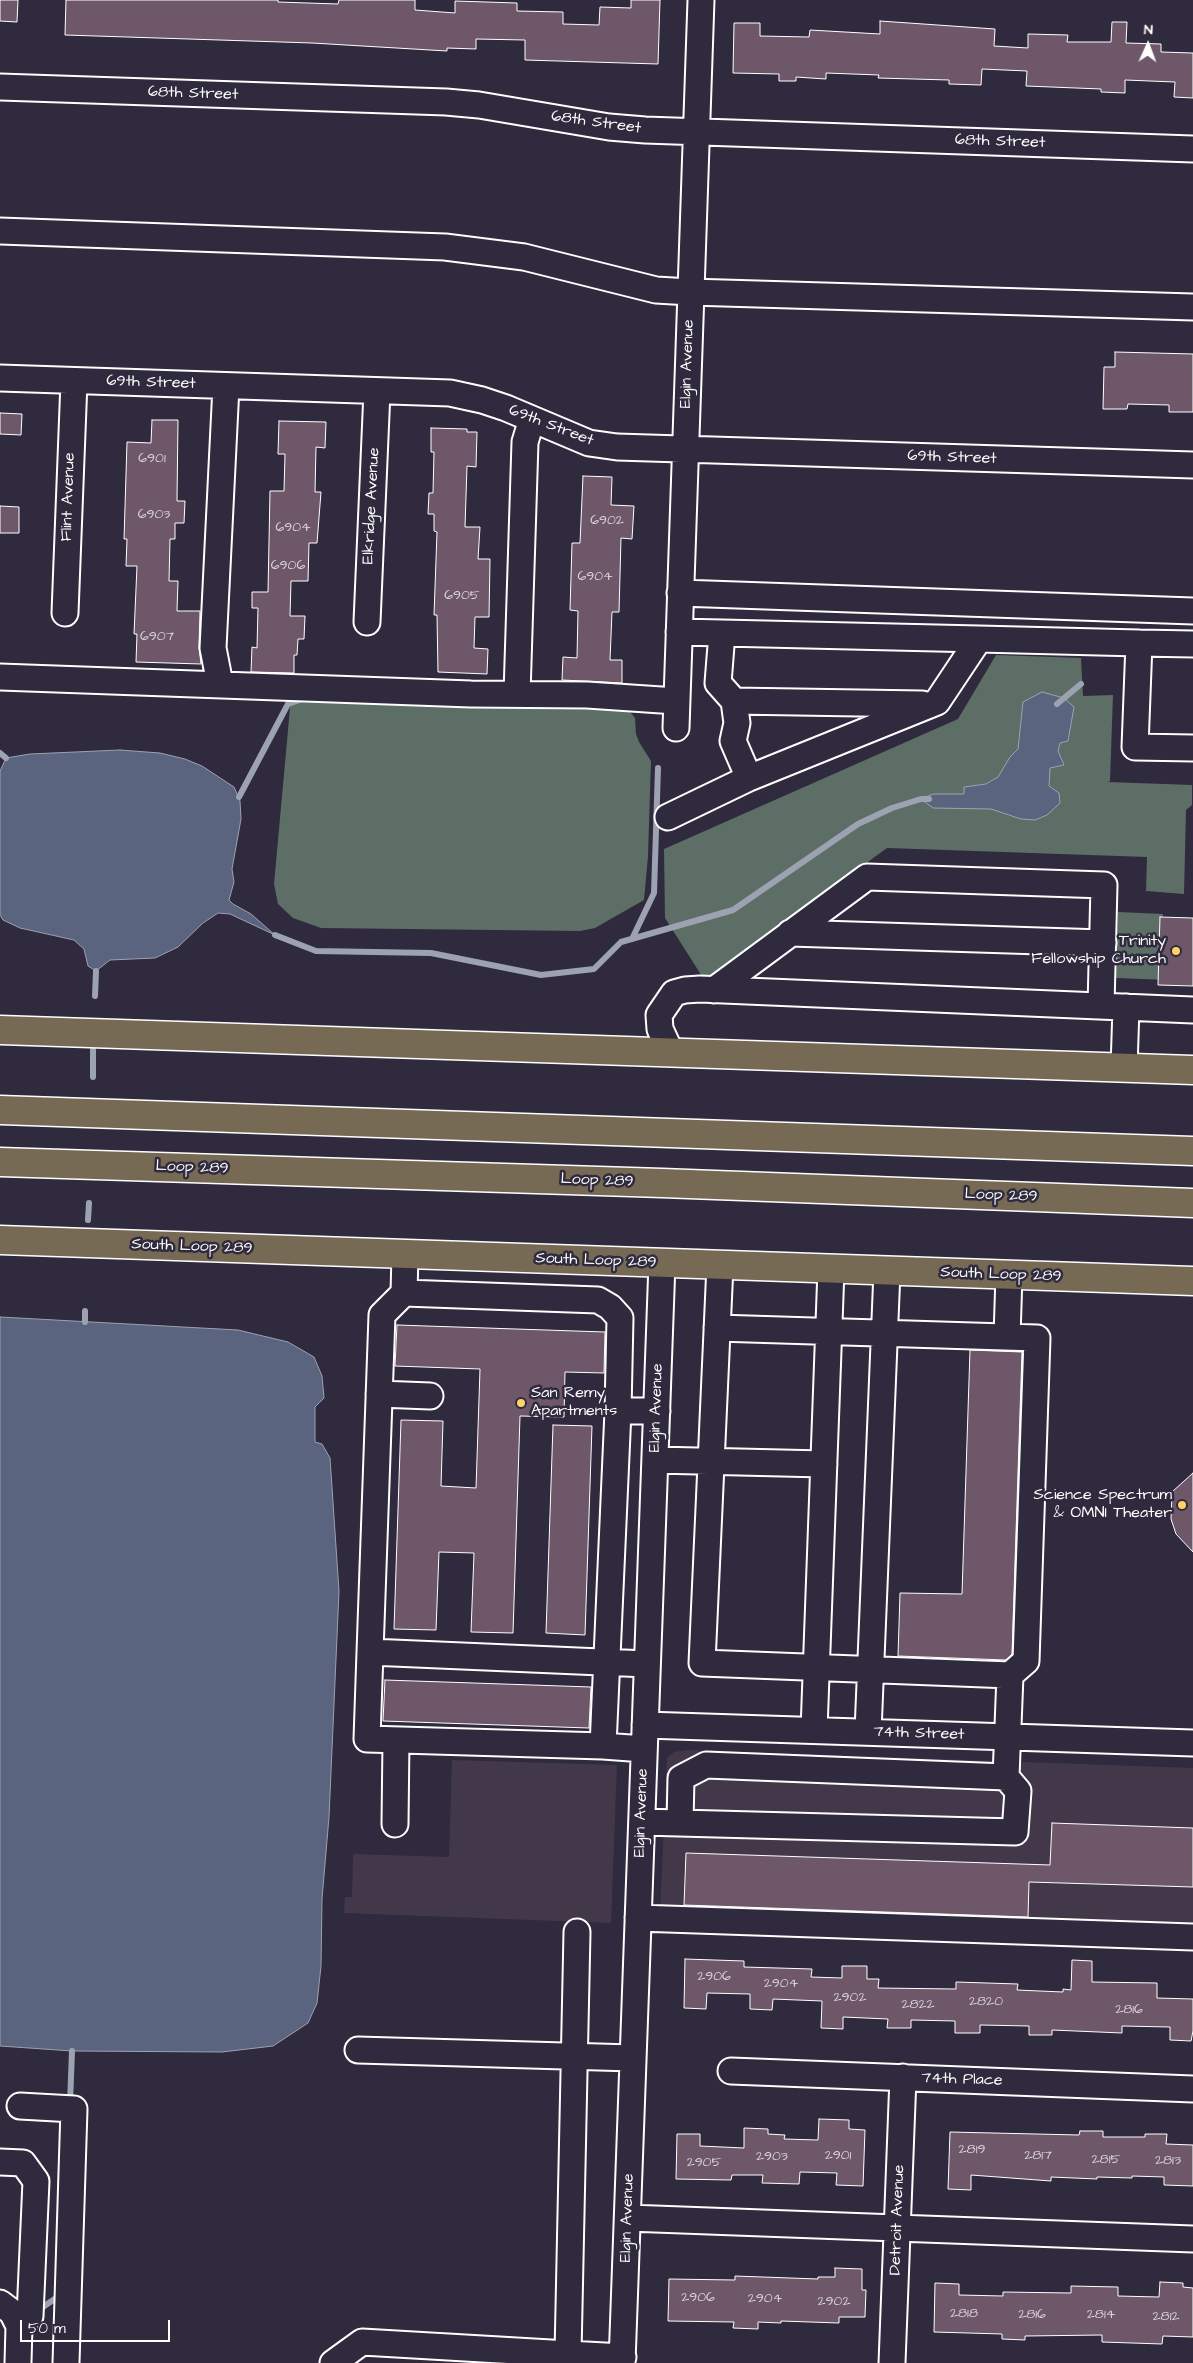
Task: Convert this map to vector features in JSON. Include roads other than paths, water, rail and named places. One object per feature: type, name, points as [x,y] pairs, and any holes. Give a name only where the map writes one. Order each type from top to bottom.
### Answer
[{"type":"main road","points":[[0,1030],[1193,1070]]},
{"type":"main road","points":[[0,1110],[1193,1151]]},
{"type":"main road","name":"Loop 289","points":[[8,1163],[652,1182],[1193,1203]]},
{"type":"main road","name":"South Loop 289","points":[[0,1240],[1193,1282]]},
{"type":"street","name":"Elgin Avenue","points":[[676,728],[701,0]]},
{"type":"street","name":"68th Street","points":[[0,87],[446,102],[479,105],[609,128],[1193,148]]},
{"type":"street","points":[[0,231],[446,247],[524,257],[656,290],[1193,307]]},
{"type":"street","name":"69th Street","points":[[0,378],[378,391],[466,396],[506,408],[589,443],[618,447],[1193,465]]},
{"type":"street","name":"Flint Avenue","points":[[64,613],[74,381]]},
{"type":"street","points":[[220,684],[213,648],[226,386]]},
{"type":"street","name":"Elkridge Avenue","points":[[367,622],[378,391]]},
{"type":"street","points":[[516,694],[525,442],[532,419]]},
{"type":"street","points":[[680,593],[1193,611]]},
{"type":"street","points":[[679,632],[1193,644]]},
{"type":"street","points":[[722,633],[718,683],[734,701],[737,723],[733,741],[749,778]]},
{"type":"street","points":[[668,817],[749,778],[934,704],[980,639]]},
{"type":"street","points":[[1139,643],[1135,747],[1193,748]]},
{"type":"street","points":[[0,677],[471,694],[587,696],[676,701]]},
{"type":"street","points":[[734,701],[934,704]]},
{"type":"street","points":[[714,990],[867,877],[1104,884],[1101,1006]]},
{"type":"street","points":[[790,933],[1102,943]]},
{"type":"street","points":[[671,1053],[660,1029],[659,1015],[665,1003],[674,993],[685,990],[1193,1010]]},
{"type":"street","points":[[1124,1068],[1126,1007]]},
{"type":"street","points":[[405,1254],[404,1293],[382,1315],[370,1652],[647,1664]]},
{"type":"street","name":"Elgin Avenue","points":[[623,2360],[662,1263]]},
{"type":"street","points":[[717,1328],[1037,1338],[1026,1661],[1010,1675],[871,1668],[702,1663],[717,1328],[720,1265]]},
{"type":"street","points":[[814,1730],[831,1269]]},
{"type":"street","points":[[868,1732],[887,1271]]},
{"type":"street","points":[[1007,1337],[1009,1275]]},
{"type":"street","points":[[404,1293],[598,1300],[610,1307],[620,1318],[618,1411],[603,1746]]},
{"type":"street","points":[[379,1394],[430,1396]]},
{"type":"street","points":[[618,1411],[656,1411]]},
{"type":"street","points":[[655,1460],[824,1464]]},
{"type":"street","name":"74th Street","points":[[370,1652],[367,1739],[603,1746],[708,1727],[1193,1743]]},
{"type":"street","points":[[642,1822],[1015,1832],[1018,1791],[1006,1777],[1010,1675]]},
{"type":"street","points":[[706,1765],[708,1727]]},
{"type":"street","points":[[395,1824],[396,1740]]},
{"type":"street","points":[[680,1823],[681,1778],[706,1765],[1006,1777]]},
{"type":"street","points":[[638,1918],[1193,1937]]},
{"type":"street","points":[[568,2354],[577,1932]]},
{"type":"street","points":[[358,2050],[633,2058]]},
{"type":"street","name":"74th Place","points":[[731,2071],[1193,2089]]},
{"type":"street","name":"Detroit Avenue","points":[[892,2363],[903,2077]]},
{"type":"street","points":[[20,2106],[74,2109],[66,2363]]},
{"type":"street","points":[[0,2162],[23,2163],[36,2181],[15,2314],[18,2363]]},
{"type":"street","points":[[628,2218],[1193,2239]]},
{"type":"street","points":[[15,2314],[68,2305]]},
{"type":"street","points":[[333,2363],[362,2342],[568,2354],[623,2360]]},
{"type":"water","points":[[1042,692],[1064,698],[1074,707],[1068,741],[1060,743],[1058,751],[1064,765],[1050,768],[1049,786],[1059,793],[1060,803],[1047,815],[1035,820],[1021,819],[991,809],[933,808],[921,799],[933,794],[964,794],[964,787],[986,784],[998,777],[1010,757],[1018,749],[1023,702]]},
{"type":"water","points":[[120,750],[160,753],[185,759],[202,766],[234,787],[240,801],[241,819],[232,869],[234,882],[229,900],[251,914],[275,935],[230,914],[218,913],[203,923],[178,947],[155,958],[110,960],[96,971],[88,966],[84,949],[74,940],[20,928],[3,920],[0,915],[0,771],[6,758],[30,754]]},
{"type":"water","points":[[0,1317],[238,1330],[288,1342],[314,1357],[322,1376],[324,1398],[315,1407],[315,1442],[322,1444],[330,1458],[339,1591],[329,1817],[322,1899],[321,1966],[317,2003],[308,2023],[273,2046],[222,2052],[72,2051],[0,2046]]},
{"type":"waterway","points":[[1057,704],[1081,684]]},
{"type":"waterway","points":[[239,797],[288,704],[305,698]]},
{"type":"waterway","points":[[0,753],[6,758]]},
{"type":"waterway","points":[[632,939],[654,893],[658,768]]},
{"type":"waterway","points":[[275,935],[316,951],[431,953],[541,975],[594,969],[621,942],[733,910],[858,824],[892,808],[921,799],[929,799]]},
{"type":"waterway","points":[[95,996],[96,971]]},
{"type":"waterway","points":[[93,1050],[93,1077]]},
{"type":"waterway","points":[[88,1220],[89,1203]]},
{"type":"waterway","points":[[85,1311],[85,1322]]},
{"type":"waterway","points":[[70,2104],[72,2051]]},
{"type":"waterway","points":[[37,2311],[62,2294]]},
{"type":"place","name":"Trinity Fellowship Church","points":[[1176,951]]},
{"type":"place","name":"San Remy Apartments","points":[[521,1403]]},
{"type":"place","name":"Science Spectrum & OMNI Theater","points":[[1182,1505]]}]
